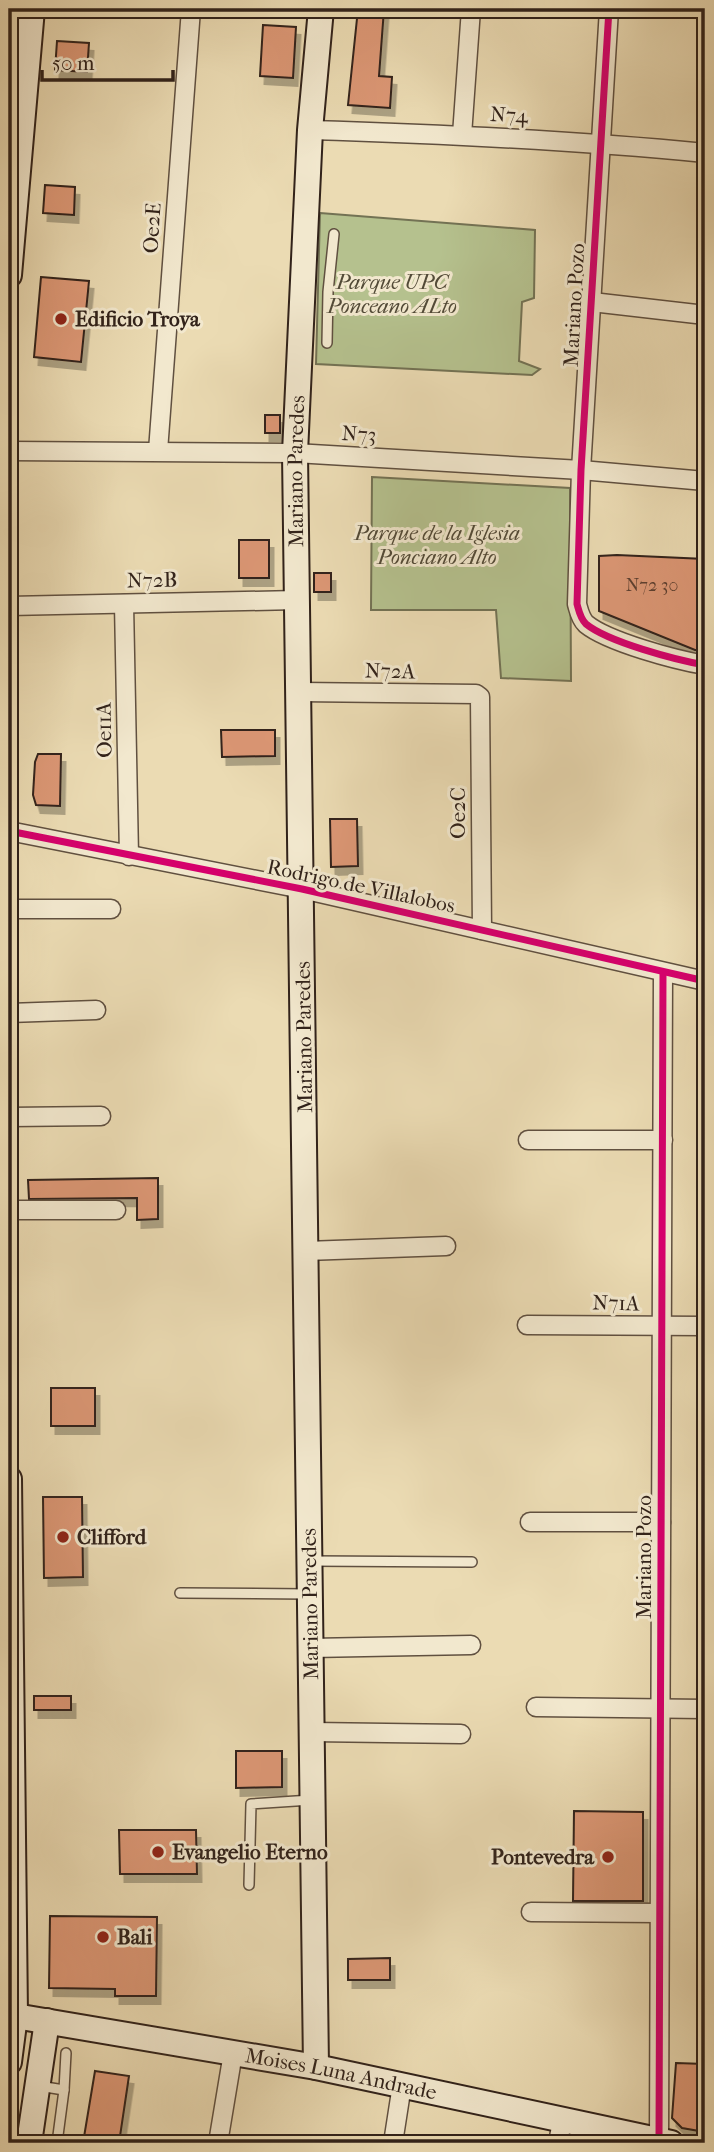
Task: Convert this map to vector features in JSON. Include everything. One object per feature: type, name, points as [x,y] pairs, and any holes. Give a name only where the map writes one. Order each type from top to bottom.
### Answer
[{"type":"main road","points":[[9,275],[32,9]]},
{"type":"main road","name":"Mariano Paredes","points":[[316,2067],[312,1800],[315,1648],[310,1594],[295,453],[310,130],[321,9]]},
{"type":"main road","points":[[9,1479],[12,2015],[9,2062]]},
{"type":"main road","name":"Moises Luna Andrade","points":[[12,2015],[316,2067],[402,2085],[560,2132],[665,2142]]},
{"type":"main road","points":[[29,2143],[47,2021]]},
{"type":"street","name":"Oe2E","points":[[158,451],[191,9]]},
{"type":"street","points":[[462,135],[471,9]]},
{"type":"street","name":"Mariano Pozo","points":[[609,9],[581,470],[577,604],[579,615],[586,624],[610,636],[654,653],[705,665]]},
{"type":"street","name":"N74","points":[[310,130],[600,143],[705,153]]},
{"type":"street","points":[[592,302],[705,315]]},
{"type":"street","name":"N73","points":[[9,451],[295,453],[581,470],[705,481]]},
{"type":"street","name":"N72B","points":[[9,607],[297,600]]},
{"type":"street","name":"Oe11A","points":[[124,604],[129,856]]},
{"type":"street","name":"N72A","points":[[299,692],[475,694],[480,697]]},
{"type":"street","name":"Oe2C","points":[[480,697],[482,930]]},
{"type":"street","name":"Rodrigo de Villalobos","points":[[9,831],[302,890],[705,981]]},
{"type":"street","points":[[9,909],[111,909]]},
{"type":"street","name":"Mariano Pozo","points":[[663,973],[659,1913],[665,2142]]},
{"type":"street","points":[[9,1013],[96,1010]]},
{"type":"street","points":[[9,1117],[101,1116]]},
{"type":"street","points":[[528,1140],[663,1140]]},
{"type":"street","points":[[9,1210],[116,1210]]},
{"type":"street","points":[[306,1251],[446,1247]]},
{"type":"street","name":"N71A","points":[[527,1325],[705,1326]]},
{"type":"street","points":[[530,1522],[661,1522]]},
{"type":"street","points":[[315,1648],[471,1645]]},
{"type":"street","points":[[536,1707],[705,1709]]},
{"type":"street","points":[[312,1732],[461,1734]]},
{"type":"street","points":[[531,1912],[659,1913]]},
{"type":"street","points":[[218,2143],[233,2053]]},
{"type":"street","points":[[393,2143],[402,2085]]},
{"type":"lane","points":[[327,343],[328,292],[334,233]]},
{"type":"lane","points":[[303,291],[328,292]]},
{"type":"lane","points":[[310,1561],[471,1562]]},
{"type":"lane","points":[[180,1593],[310,1594]]},
{"type":"lane","points":[[249,1885],[251,1804],[312,1800]]},
{"type":"lane","points":[[57,2143],[66,2053]]},
{"type":"lane","points":[[37,2086],[64,2090]]},
{"type":"green space","name":"Parque UPC Ponceano ALto","points":[[320,213],[535,230],[534,298],[522,302],[519,361],[540,369],[532,375],[316,364]]},
{"type":"green space","name":"Parque de la Iglesia Ponciano Alto","points":[[372,477],[570,488],[571,681],[501,678],[496,610],[371,610]]},
{"type":"building","points":[[358,9],[384,9],[379,76],[392,77],[390,108],[348,105]]},
{"type":"building","points":[[263,25],[296,27],[293,78],[260,76]]},
{"type":"building","points":[[57,41],[89,43],[87,72],[55,70]]},
{"type":"building","points":[[45,185],[75,187],[74,215],[43,213]]},
{"type":"building","name":"Edificio Troya","points":[[41,277],[89,281],[81,362],[34,357]]},
{"type":"building","points":[[265,415],[280,415],[280,433],[265,433]]},
{"type":"building","points":[[239,540],[269,540],[269,578],[239,578]]},
{"type":"building","points":[[599,556],[705,559],[705,650],[695,650],[599,611]]},
{"type":"building","points":[[314,573],[331,573],[331,592],[314,592]]},
{"type":"building","points":[[221,730],[275,730],[275,756],[222,757]]},
{"type":"building","points":[[38,754],[61,754],[60,806],[36,805],[33,795]]},
{"type":"building","points":[[330,819],[357,819],[358,866],[331,867]]},
{"type":"building","points":[[158,1178],[158,1219],[137,1220],[137,1198],[29,1199],[28,1180]]},
{"type":"building","points":[[51,1388],[95,1388],[95,1426],[51,1426]]},
{"type":"building","name":"Clifford","points":[[43,1497],[82,1497],[83,1577],[44,1578]]},
{"type":"building","points":[[34,1696],[71,1696],[71,1710],[34,1710]]},
{"type":"building","points":[[236,1751],[282,1751],[282,1787],[236,1788]]},
{"type":"building","name":"Pontevedra","points":[[574,1811],[643,1812],[643,1901],[573,1901]]},
{"type":"building","name":"Evangelio Eterno","points":[[119,1830],[196,1830],[197,1874],[120,1874]]},
{"type":"building","name":"Bali","points":[[50,1916],[157,1917],[156,1996],[115,1996],[115,1989],[49,1988]]},
{"type":"building","points":[[390,1958],[390,1980],[348,1980],[348,1959]]},
{"type":"building","points":[[676,2063],[705,2064],[705,2132],[682,2128],[672,2118]]},
{"type":"building","points":[[95,2071],[129,2076],[119,2143],[83,2143]]},
{"type":"cycle path","points":[[609,9],[581,470],[577,604],[581,617],[596,631],[660,655],[705,665]]},
{"type":"cycle path","points":[[9,831],[302,889],[705,981]]},
{"type":"cycle path","points":[[659,2141],[663,973]]},
{"type":"place","name":"Edificio Troya","points":[[61,319]]},
{"type":"place","name":"Clifford","points":[[63,1537]]},
{"type":"place","name":"Evangelio Eterno","points":[[158,1852]]},
{"type":"place","name":"Pontevedra","points":[[608,1857]]},
{"type":"place","name":"Bali","points":[[103,1937]]}]
